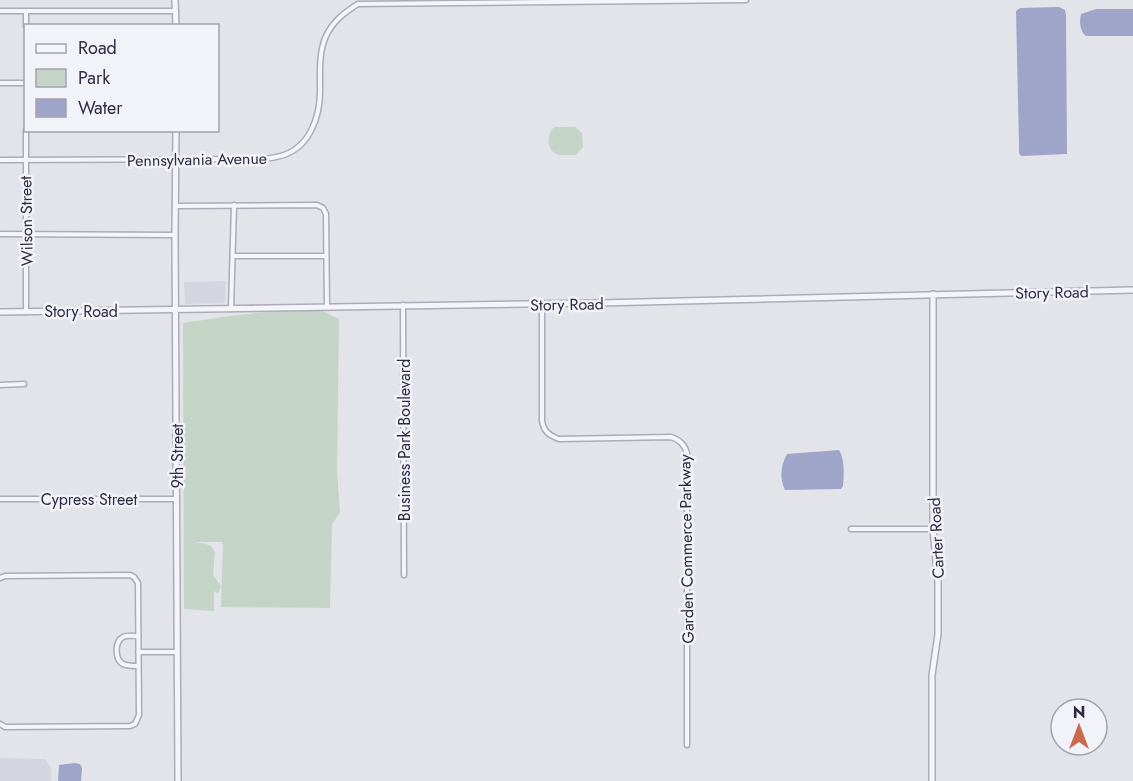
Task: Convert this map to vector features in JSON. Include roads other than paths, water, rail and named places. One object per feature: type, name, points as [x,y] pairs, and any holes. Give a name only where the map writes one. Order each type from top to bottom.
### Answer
[{"type":"street","points":[[176,0],[176,24]]},
{"type":"street","name":"Pennsylvania Avenue","points":[[0,160],[253,159],[278,157],[297,149],[316,122],[321,90],[320,57],[326,37],[335,21],[358,4],[746,0]]},
{"type":"street","points":[[0,11],[176,11]]},
{"type":"street","points":[[26,11],[26,24]]},
{"type":"street","points":[[0,83],[24,83]]},
{"type":"street","name":"Wilson Street","points":[[26,132],[27,312]]},
{"type":"street","name":"9th Street","points":[[176,132],[178,781]]},
{"type":"street","points":[[231,309],[234,205]]},
{"type":"street","points":[[175,206],[317,205],[323,208],[326,214],[327,308]]},
{"type":"street","points":[[0,234],[175,235]]},
{"type":"street","points":[[234,256],[326,256]]},
{"type":"street","name":"Story Road","points":[[0,312],[327,308],[403,304],[542,304],[1133,290]]},
{"type":"street","name":"Carter Road","points":[[933,294],[933,529],[938,582],[938,634],[932,675],[933,781]]},
{"type":"street","name":"Business Park Boulevard","points":[[403,304],[404,575]]},
{"type":"street","name":"Garden Commerce Parkway","points":[[542,304],[542,422],[544,430],[559,439],[671,437],[679,440],[687,453],[687,745]]},
{"type":"street","points":[[0,385],[24,384]]},
{"type":"street","name":"Cypress Street","points":[[0,499],[177,499]]},
{"type":"street","points":[[851,529],[933,529]]},
{"type":"street","points":[[0,578],[4,576],[130,575],[134,577],[138,583],[139,715],[135,724],[130,726],[6,727],[0,724]]},
{"type":"street","points":[[138,636],[123,637],[117,645],[117,658],[120,662],[125,665],[138,666]]},
{"type":"street","points":[[138,652],[177,652]]},
{"type":"water","points":[[1059,7],[1065,10],[1066,15],[1067,154],[1021,156],[1019,153],[1016,11],[1020,8]]},
{"type":"water","points":[[1096,9],[1133,9],[1133,36],[1086,36],[1080,26],[1081,14]]},
{"type":"water","points":[[839,450],[844,468],[841,489],[785,490],[782,472],[787,454]]},
{"type":"water","points":[[80,764],[82,768],[81,781],[58,781],[59,765]]}]
